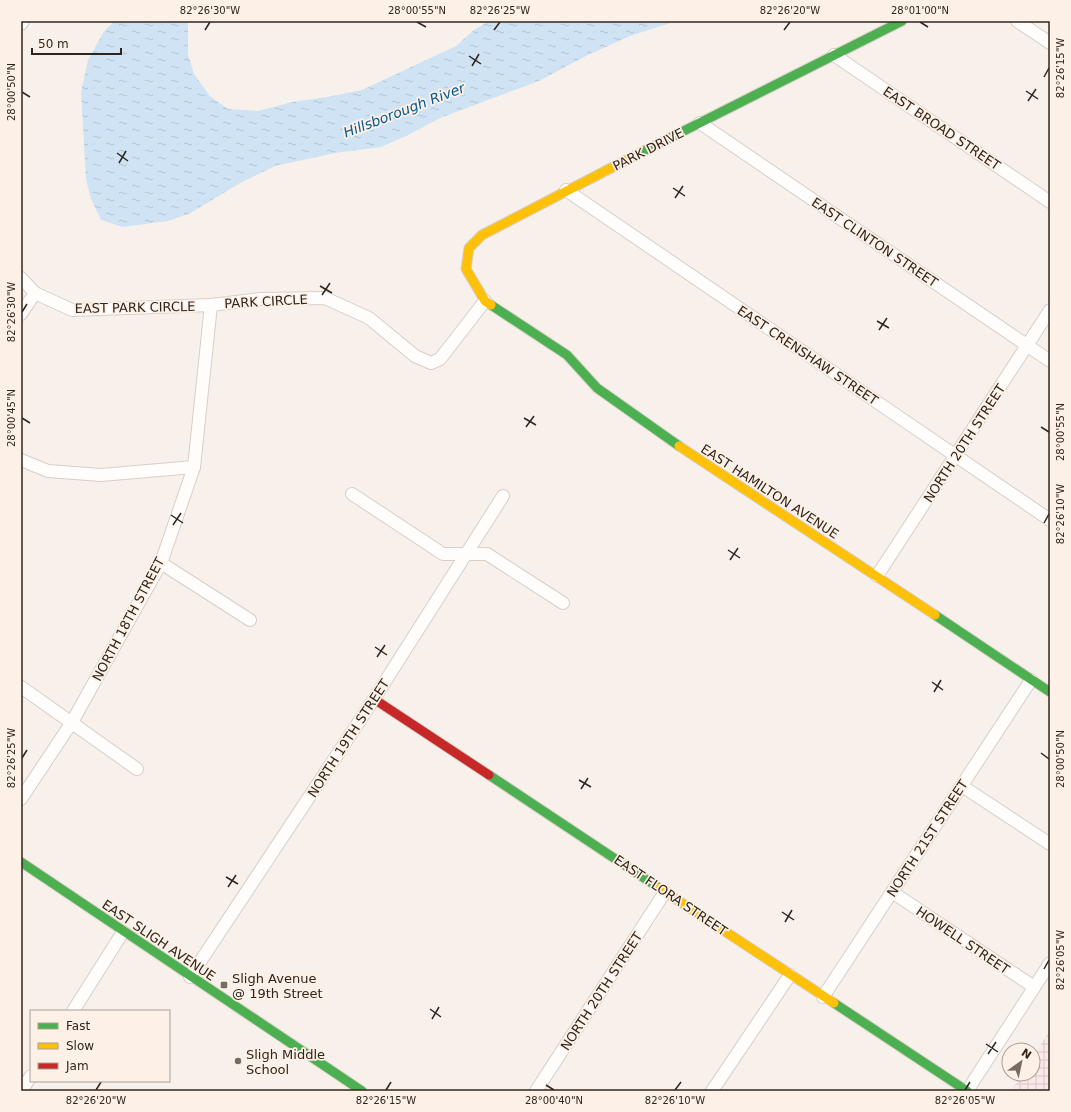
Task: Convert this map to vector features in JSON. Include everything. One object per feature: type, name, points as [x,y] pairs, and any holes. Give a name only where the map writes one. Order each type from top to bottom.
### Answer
[{"type":"street","name":"PARK DRIVE","points":[[485,301],[466,270],[469,248],[482,235],[566,190],[902,21]]},
{"type":"street","points":[[1017,21],[1050,44]]},
{"type":"street","name":"EAST BROAD STREET","points":[[834,55],[1050,202]]},
{"type":"street","name":"EAST CLINTON STREET","points":[[700,123],[1050,361]]},
{"type":"street","name":"EAST CRENSHAW STREET","points":[[566,190],[1050,520]]},
{"type":"street","name":"EAST PARK CIRCLE","points":[[21,278],[35,294],[72,310],[211,305]]},
{"type":"street","points":[[21,314],[35,294]]},
{"type":"street","name":"PARK CIRCLE","points":[[211,305],[260,299],[325,298],[370,318],[415,356],[431,363],[440,359],[485,301]]},
{"type":"street","name":"EAST HAMILTON AVENUE","points":[[485,301],[567,355],[597,388],[655,431],[877,576],[1050,692]]},
{"type":"street","name":"NORTH 18TH STREET","points":[[21,799],[72,722],[161,563],[194,467],[208,350],[211,305]]},
{"type":"street","name":"NORTH 20TH STREET","points":[[877,576],[1050,310]]},
{"type":"street","points":[[21,460],[48,471],[101,475],[194,467]]},
{"type":"street","points":[[352,494],[443,554],[487,554],[563,603]]},
{"type":"street","name":"NORTH 19TH STREET","points":[[190,977],[374,699],[503,496]]},
{"type":"street","points":[[161,563],[250,620]]},
{"type":"street","name":"NORTH 21ST STREET","points":[[824,997],[1031,680]]},
{"type":"street","points":[[21,688],[72,722],[137,769]]},
{"type":"street","name":"EAST FLORA STREET","points":[[374,699],[967,1091]]},
{"type":"street","points":[[962,786],[1050,844]]},
{"type":"street","name":"EAST SLIGH AVENUE","points":[[21,862],[190,977],[362,1091]]},
{"type":"street","name":"NORTH 20TH STREET","points":[[536,1091],[665,892]]},
{"type":"street","name":"HOWELL STREET","points":[[892,892],[1034,987]]},
{"type":"street","points":[[74,1010],[123,932]]},
{"type":"street","points":[[967,1091],[1050,963]]},
{"type":"street","points":[[712,1091],[790,975]]},
{"type":"street","points":[[21,1091],[30,1078]]},
{"type":"shaded area","points":[[1050,1030],[1050,1091],[1011,1091],[1017,1082],[1041,1082],[1041,1044]]},
{"type":"water","name":"Hillsborough River","points":[[115,21],[188,21],[188,54],[194,74],[210,96],[228,109],[258,111],[292,102],[362,90],[456,46],[474,30],[489,21],[676,21],[630,36],[586,56],[539,81],[440,118],[381,147],[335,153],[275,166],[240,183],[189,214],[168,221],[122,227],[101,220],[91,199],[86,179],[81,92],[88,60],[104,31]]},
{"type":"traffic: fast","points":[[636,155],[902,21]]},
{"type":"traffic: fast","points":[[491,305],[567,355],[597,388],[679,446]]},
{"type":"traffic: fast","points":[[935,615],[1050,692]]},
{"type":"traffic: fast","points":[[489,775],[659,888]]},
{"type":"traffic: fast","points":[[21,862],[362,1091]]},
{"type":"traffic: fast","points":[[834,1003],[967,1091]]},
{"type":"traffic: slow","points":[[491,305],[485,301],[466,269],[469,248],[482,235],[636,155]]},
{"type":"traffic: slow","points":[[679,446],[935,615]]},
{"type":"traffic: slow","points":[[659,888],[834,1003]]},
{"type":"traffic: jam","points":[[374,699],[489,775]]},
{"type":"place","name":"Sligh Avenue @ 19th Street","points":[[224,985]]},
{"type":"place","name":"Sligh Middle School","points":[[238,1061]]}]
